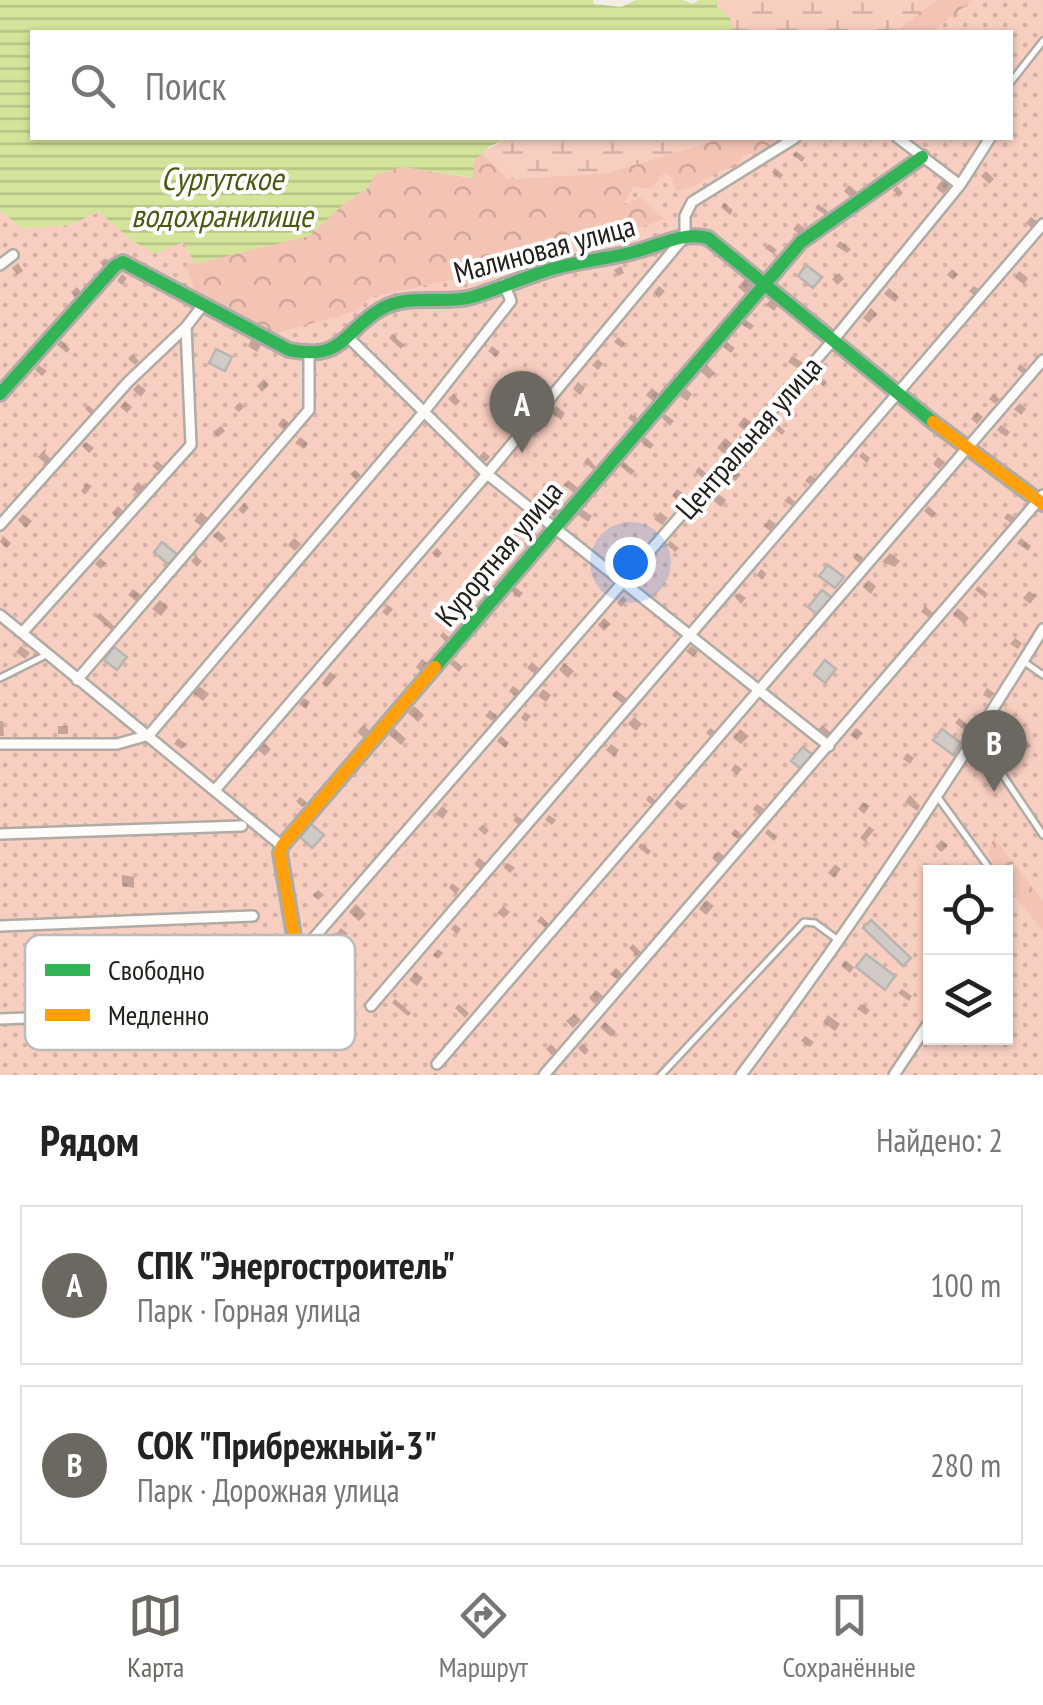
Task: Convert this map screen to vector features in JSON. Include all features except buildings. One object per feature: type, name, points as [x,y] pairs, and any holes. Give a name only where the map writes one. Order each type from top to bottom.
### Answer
[{"type":"street","points":[[215,790],[685,236],[686,216],[692,202],[792,140]]},
{"type":"street","points":[[901,140],[960,185]]},
{"type":"street","name":"Центральная улица","points":[[316,935],[835,338],[960,185],[989,140]]},
{"type":"street","name":"Курортная улица","points":[[282,846],[764,282],[802,242],[922,157]]},
{"type":"street","points":[[372,1006],[1043,224]]},
{"type":"street","points":[[544,1075],[1041,500],[967,449],[708,238],[685,236]]},
{"type":"street","name":"Малиновая улица","points":[[309,354],[327,351],[349,338],[382,309],[402,302],[468,298],[504,284],[685,236]]},
{"type":"street","points":[[0,265],[13,255]]},
{"type":"street","points":[[0,394],[115,266],[124,262],[289,350],[309,354],[308,410],[77,680]]},
{"type":"street","points":[[0,744],[116,744],[149,735],[424,412],[511,301],[504,284]]},
{"type":"street","points":[[0,524],[128,382],[203,306]]},
{"type":"street","points":[[22,632],[192,445],[186,327]]},
{"type":"street","points":[[349,338],[486,474],[829,746]]},
{"type":"street","points":[[437,1064],[1043,360]]},
{"type":"street","points":[[0,616],[282,846],[294,935]]},
{"type":"street","points":[[742,1075],[975,740],[1043,630]]},
{"type":"street","points":[[0,834],[242,826]]},
{"type":"street","points":[[0,926],[253,916]]},
{"type":"street","points":[[0,1019],[25,1018]]},
{"type":"street","points":[[894,1075],[923,1032]]},
{"type":"lane","points":[[1013,79],[1043,41]]},
{"type":"lane","points":[[0,678],[46,655]]},
{"type":"lane","points":[[1024,661],[1043,675]]},
{"type":"lane","points":[[975,740],[986,750],[1043,834]]},
{"type":"lane","points":[[936,796],[987,865]]},
{"type":"lane","points":[[661,1075],[804,922],[815,923],[838,940]]},
{"type":"green space","points":[[717,0],[936,0],[899,29],[890,30],[732,30],[730,19],[717,6]]},
{"type":"green space","points":[[936,0],[1043,0],[1043,1075],[0,1075],[0,210],[21,228],[70,225],[99,212],[131,240],[183,242],[473,178],[482,153],[509,179],[711,140],[1013,140],[1013,30],[876,30]]},
{"type":"green space","points":[[936,0],[973,0],[935,30],[890,30],[899,29]]},
{"type":"green space","points":[[504,140],[711,140],[604,174],[508,179],[482,153]]},
{"type":"green space","points":[[785,140],[766,151],[743,155],[735,167],[684,189],[675,191],[672,177],[664,173],[651,188],[633,187],[623,205],[640,197],[664,219],[580,249],[569,242],[539,257],[495,271],[481,260],[469,261],[469,276],[371,297],[356,311],[276,333],[197,297],[186,265],[309,236],[347,201],[367,189],[375,174],[403,167],[472,178],[473,161],[482,153],[509,179],[604,174],[711,142]]},
{"type":"green space","points":[[994,838],[1043,901],[1043,931],[1013,894],[1013,865],[995,865],[987,853]]},
{"type":"water","name":"Сургутское водохранилище","points":[[0,0],[593,0],[594,4],[621,7],[636,0],[683,0],[693,4],[717,0],[717,7],[731,19],[732,30],[30,30],[30,140],[503,140],[474,161],[473,178],[403,167],[376,174],[367,189],[347,201],[309,236],[195,264],[183,242],[155,254],[131,240],[99,212],[70,225],[21,228],[0,210]]},
{"type":"traffic: fast","points":[[435,667],[801,242],[922,157]]},
{"type":"traffic: fast","points":[[0,394],[115,266],[123,262],[289,350],[307,352],[333,348],[391,304],[472,297],[562,266],[699,236],[708,238],[933,422]]},
{"type":"traffic: slow","points":[[933,422],[1043,504]]},
{"type":"traffic: slow","points":[[294,935],[282,846],[435,667]]},
{"type":"place","name":"СПК \"Энергостроитель\"","points":[[522,453]]},
{"type":"place","name":"СОК \"Прибрежный-3\"","points":[[994,792]]}]
